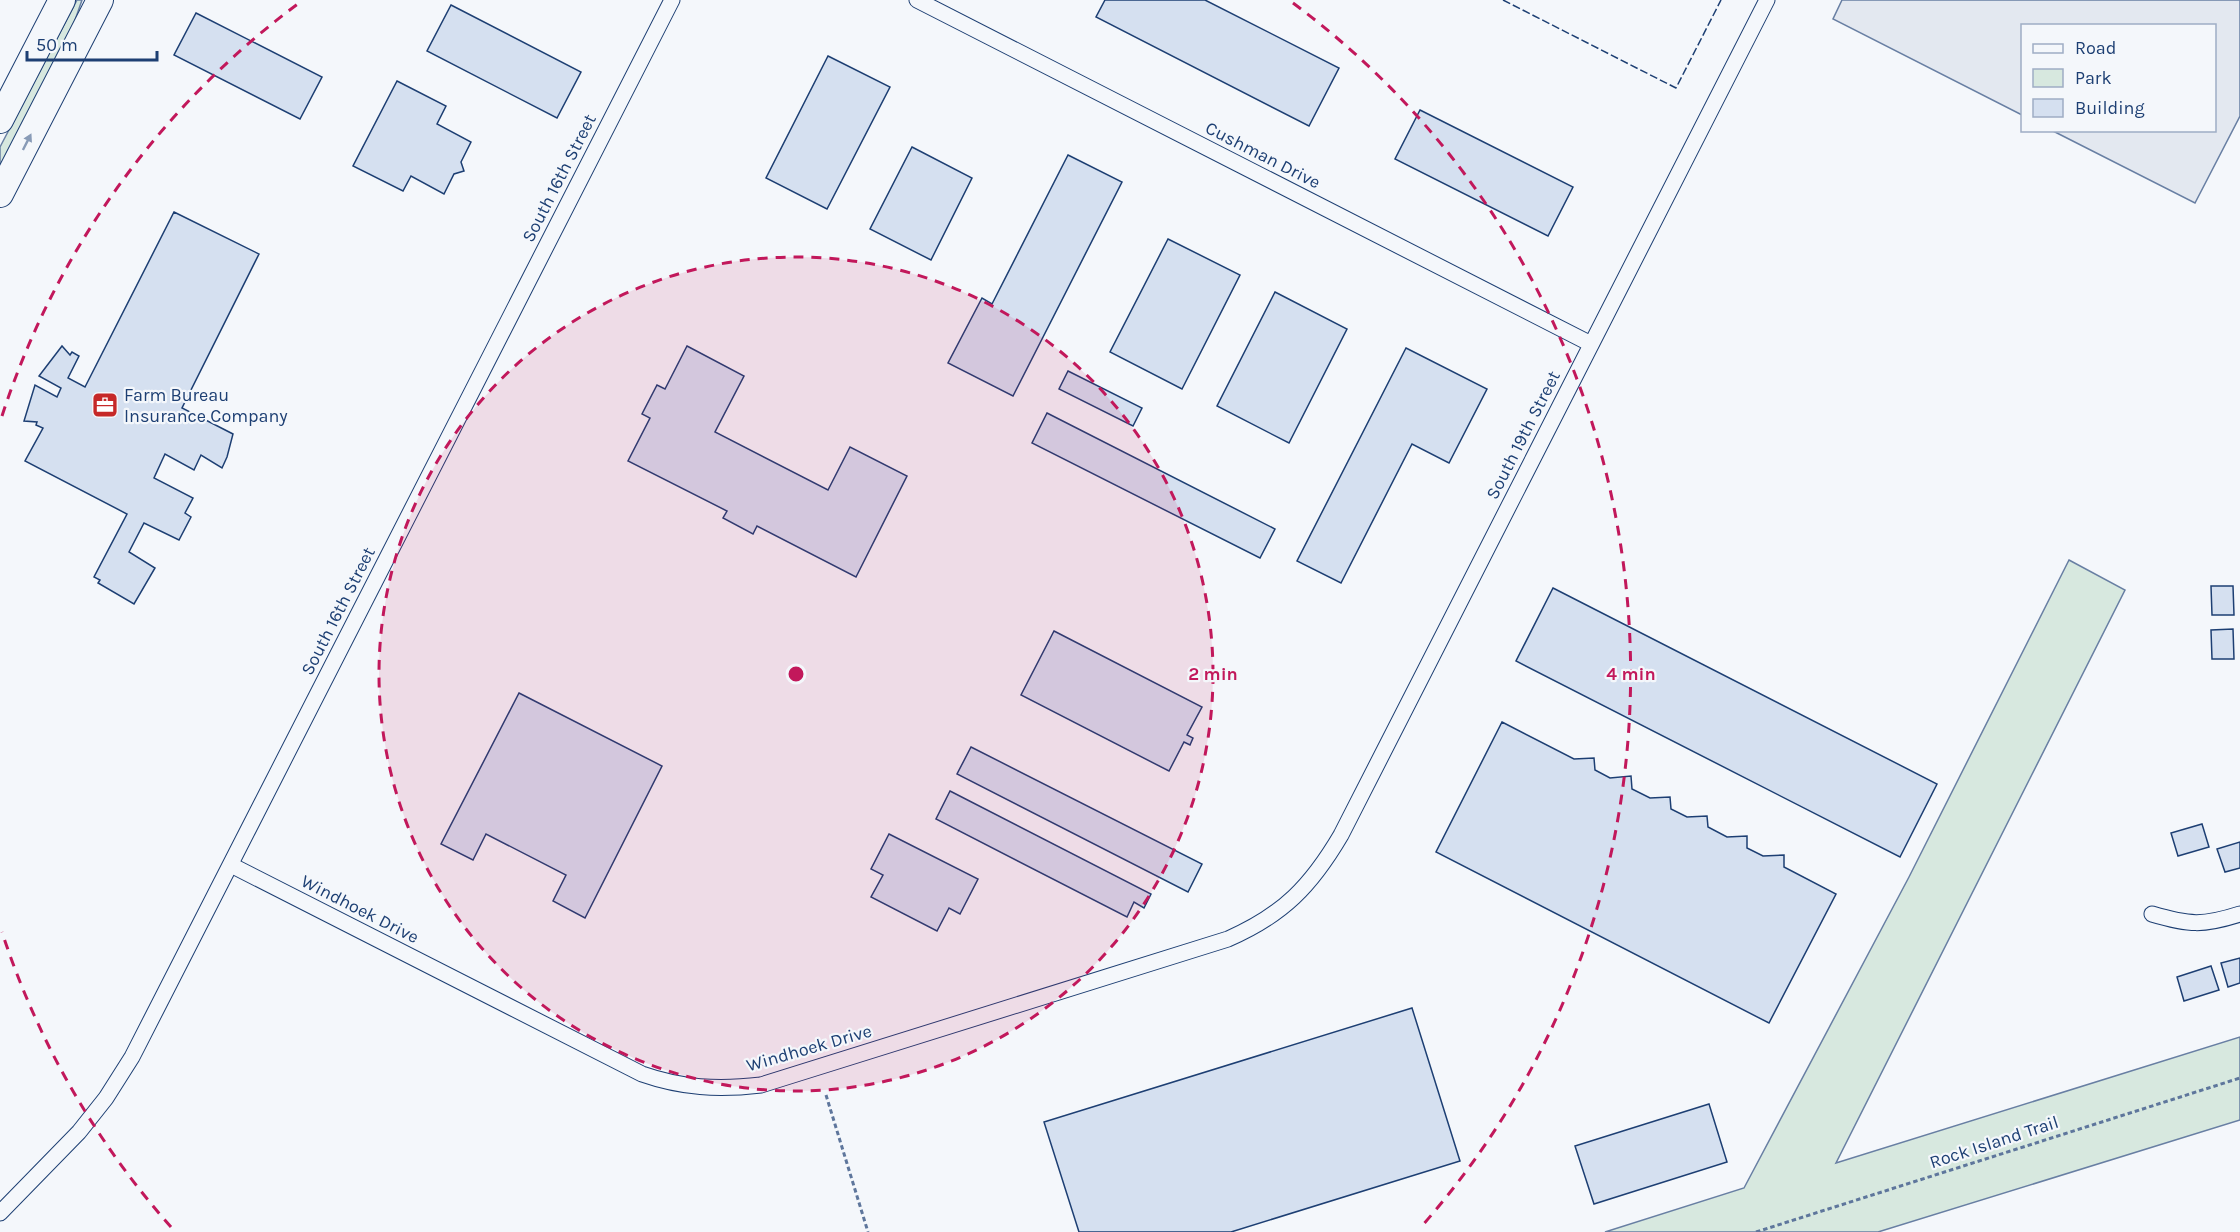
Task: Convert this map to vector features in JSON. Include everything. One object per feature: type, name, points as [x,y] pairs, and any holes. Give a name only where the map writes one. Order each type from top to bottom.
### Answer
[{"type":"main road","points":[[0,120],[62,0]]},
{"type":"main road","points":[[0,194],[100,0]]},
{"type":"street","name":"South 16th Street","points":[[0,1213],[79,1132],[106,1098],[132,1057],[672,0]]},
{"type":"street","name":"Cushman Drive","points":[[917,0],[1591,344]]},
{"type":"street","name":"South 19th Street","points":[[1309,884],[1341,835],[1767,0]]},
{"type":"street","name":"Windhoek Drive","points":[[231,865],[642,1074],[695,1088],[728,1089],[761,1085],[1228,939],[1253,928],[1280,911],[1309,884]]},
{"type":"street","points":[[2152,914],[2186,924],[2211,924],[2240,914]]},
{"type":"path","name":"Rock Island Trail","points":[[1756,1232],[2240,1078]]},
{"type":"path","points":[[826,1095],[868,1232]]},
{"type":"green space","points":[[77,0],[82,0],[73,26],[0,168],[0,147]]},
{"type":"green space","points":[[2069,560],[2125,590],[1836,1163],[2240,1037],[2240,1120],[1878,1232],[1605,1232],[1744,1188],[1909,877]]},
{"type":"shaded area","points":[[1842,0],[2240,0],[2240,116],[2195,203],[2055,132],[2216,132],[2216,24],[2021,24],[2021,114],[1833,19]]},
{"type":"building","points":[[1105,0],[1205,0],[1339,68],[1309,126],[1096,17]]},
{"type":"building","points":[[451,5],[581,72],[557,118],[427,51]]},
{"type":"building","points":[[196,13],[322,77],[300,119],[174,55]]},
{"type":"building","points":[[828,56],[890,87],[827,209],[766,178]]},
{"type":"building","points":[[397,81],[446,106],[437,124],[471,142],[461,162],[464,171],[454,174],[444,194],[411,176],[403,191],[353,166]]},
{"type":"building","points":[[1420,110],[1573,187],[1548,236],[1395,159]]},
{"type":"building","points":[[912,147],[972,178],[931,260],[870,229]]},
{"type":"building","points":[[1068,155],[1122,182],[1013,396],[948,363],[982,298],[992,304]]},
{"type":"building","name":"Farm Bureau Insurance Company","points":[[174,212],[259,254],[182,408],[233,434],[227,457],[222,468],[201,455],[194,470],[165,454],[154,478],[193,498],[185,513],[191,517],[179,540],[144,523],[129,552],[155,568],[134,604],[98,583],[100,580],[94,577],[127,514],[25,461],[43,428],[36,425],[37,422],[24,421],[35,385],[57,397],[61,388],[39,376],[62,346],[70,355],[72,352],[79,356],[68,378],[85,387]]},
{"type":"building","points":[[1168,239],[1240,275],[1182,389],[1110,352]]},
{"type":"building","points":[[1275,292],[1347,329],[1289,443],[1217,406]]},
{"type":"building","points":[[687,346],[744,376],[715,432],[828,490],[850,447],[907,476],[856,577],[757,526],[753,534],[723,518],[727,511],[628,461],[650,418],[642,414],[657,385],[665,389]]},
{"type":"building","points":[[1406,348],[1487,389],[1449,463],[1412,444],[1341,583],[1297,561]]},
{"type":"building","points":[[1068,371],[1142,408],[1133,426],[1059,389]]},
{"type":"building","points":[[1047,413],[1275,529],[1260,558],[1032,443]]},
{"type":"building","points":[[2211,586],[2233,586],[2234,615],[2212,615]]},
{"type":"building","points":[[1553,588],[1937,784],[1900,857],[1516,661]]},
{"type":"building","points":[[2233,629],[2234,659],[2212,659],[2211,630]]},
{"type":"building","points":[[1054,631],[1202,707],[1187,735],[1193,738],[1190,745],[1184,742],[1169,771],[1021,695]]},
{"type":"building","points":[[519,693],[662,766],[585,918],[553,901],[566,875],[486,834],[473,860],[441,844]]},
{"type":"building","points":[[1502,722],[1574,759],[1594,758],[1595,770],[1610,778],[1631,776],[1632,789],[1650,798],[1670,797],[1671,809],[1687,817],[1707,816],[1708,827],[1727,837],[1747,836],[1747,848],[1763,856],[1784,855],[1784,867],[1836,894],[1769,1023],[1436,852]]},
{"type":"building","points":[[971,747],[1202,864],[1188,892],[957,774]]},
{"type":"building","points":[[950,791],[1151,894],[1144,908],[1134,902],[1127,917],[936,819]]},
{"type":"building","points":[[2202,824],[2209,847],[2178,856],[2171,833]]},
{"type":"building","points":[[889,834],[978,879],[960,914],[949,908],[937,931],[871,897],[883,875],[871,869]]},
{"type":"building","points":[[2240,842],[2240,868],[2225,872],[2217,849]]},
{"type":"building","points":[[2240,958],[2240,983],[2228,987],[2221,963]]},
{"type":"building","points":[[2211,966],[2219,990],[2184,1001],[2177,977]]},
{"type":"building","points":[[1412,1008],[1460,1161],[1231,1232],[1079,1232],[1044,1122]]},
{"type":"building","points":[[1709,1104],[1727,1162],[1594,1204],[1575,1146]]},
{"type":"fence","points":[[1503,0],[1676,88],[1721,0]]},
{"type":"place","name":"Farm Bureau Insurance Company","points":[[105,405]]}]
